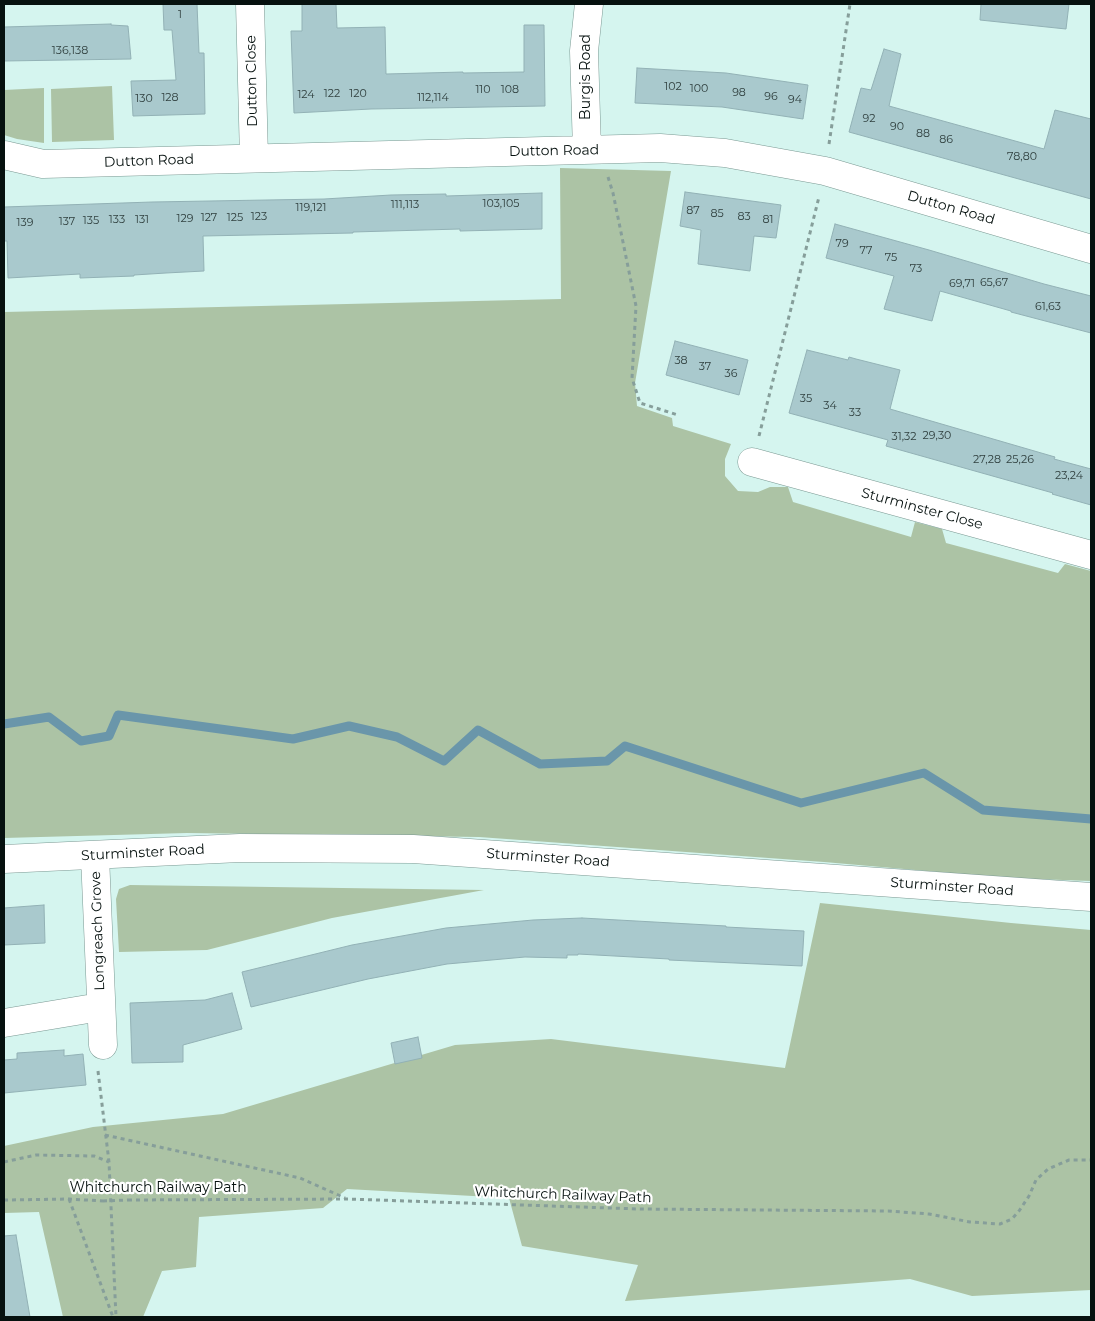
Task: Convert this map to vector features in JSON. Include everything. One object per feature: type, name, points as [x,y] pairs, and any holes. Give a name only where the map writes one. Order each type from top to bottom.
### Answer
[{"type":"street","name":"Dutton Close","points":[[250,4],[254,158]]},
{"type":"street","name":"Burgis Road","points":[[589,4],[584,51],[593,150]]},
{"type":"street","name":"Dutton Road","points":[[4,156],[43,164],[660,148],[725,152],[825,171],[1091,249]]},
{"type":"street","name":"Sturminster Close","points":[[752,462],[1091,555]]},
{"type":"street","name":"Sturminster Road","points":[[4,859],[240,848],[413,849],[1091,896]]},
{"type":"street","name":"Longreach Grove","points":[[95,856],[103,1044]]},
{"type":"street","name":"Longreach Grove","points":[[4,1023],[100,1006]]},
{"type":"path","points":[[761,428],[825,171],[850,4]]},
{"type":"path","points":[[593,150],[613,193],[636,306],[632,378],[640,403],[678,415]]},
{"type":"path","points":[[103,1044],[96,1060],[109,1162],[115,1317]]},
{"type":"path","points":[[105,1134],[300,1178],[348,1199]]},
{"type":"path","points":[[4,1162],[36,1155],[46,1155],[94,1156],[109,1162]]},
{"type":"path","name":"Whitchurch Railway Path","points":[[4,1200],[348,1199],[639,1210],[888,1210],[929,1214],[970,1222],[1000,1224],[1012,1219],[1029,1196],[1036,1180],[1048,1170],[1068,1160],[1091,1160]]},
{"type":"path","points":[[69,1199],[115,1317]]},
{"type":"green space","points":[[112,86],[114,140],[52,142],[51,89]]},
{"type":"green space","points":[[44,88],[44,143],[4,135],[4,90]]},
{"type":"green space","points":[[560,168],[671,171],[635,383],[637,406],[672,418],[673,426],[731,444],[725,459],[725,476],[738,491],[758,492],[770,487],[788,487],[793,502],[911,537],[915,522],[942,529],[946,543],[1058,573],[1065,564],[1091,571],[1091,881],[1007,878],[824,862],[479,837],[187,833],[4,838],[4,312],[561,299]]},
{"type":"green space","points":[[130,885],[484,890],[332,918],[207,950],[119,952],[116,899],[119,889]]},
{"type":"green space","points":[[820,903],[1091,930],[1091,1290],[972,1296],[910,1279],[625,1301],[638,1265],[522,1246],[509,1198],[347,1189],[323,1208],[199,1217],[196,1267],[162,1271],[143,1317],[63,1317],[39,1212],[4,1213],[4,1146],[93,1127],[223,1114],[455,1045],[551,1039],[785,1068]]},
{"type":"building","points":[[163,4],[197,4],[199,53],[204,53],[205,114],[133,116],[131,81],[176,80],[172,30],[164,30]]},
{"type":"building","points":[[302,4],[336,4],[337,28],[385,27],[386,74],[524,72],[524,25],[544,25],[545,106],[371,109],[294,113],[291,31],[302,31]]},
{"type":"building","points":[[981,4],[1069,4],[1066,29],[980,20]]},
{"type":"building","points":[[111,24],[128,26],[131,59],[4,61],[4,27]]},
{"type":"building","points":[[884,49],[901,54],[889,106],[1044,149],[1055,110],[1091,119],[1091,199],[849,132],[861,88],[871,90]]},
{"type":"building","points":[[637,68],[726,73],[808,85],[803,119],[722,107],[635,103]]},
{"type":"building","points":[[685,192],[781,205],[776,238],[754,236],[750,271],[698,264],[701,230],[680,226]]},
{"type":"building","points":[[542,193],[542,229],[460,231],[460,229],[203,236],[204,271],[80,278],[80,274],[8,278],[7,241],[4,241],[4,207],[324,199],[391,195],[446,194],[446,196]]},
{"type":"building","points":[[835,224],[1091,296],[1091,333],[940,291],[932,321],[884,309],[894,276],[826,258]]},
{"type":"building","points":[[675,341],[748,360],[739,395],[666,375]]},
{"type":"building","points":[[807,350],[848,360],[849,357],[900,370],[890,409],[1091,469],[1091,505],[886,446],[888,440],[789,413]]},
{"type":"building","points":[[44,905],[45,943],[4,945],[4,908]]},
{"type":"building","points":[[582,918],[804,931],[802,966],[578,954],[567,955],[567,958],[525,957],[447,964],[368,979],[251,1007],[242,972],[352,945],[446,928],[533,920]]},
{"type":"building","points":[[232,993],[242,1029],[183,1045],[183,1062],[132,1063],[130,1003],[205,1000]]},
{"type":"building","points":[[418,1037],[422,1058],[395,1064],[391,1043]]},
{"type":"building","points":[[64,1050],[64,1056],[83,1054],[86,1085],[4,1093],[4,1060],[17,1059],[17,1053]]},
{"type":"building","points":[[16,1235],[30,1317],[4,1317],[4,1236]]},
{"type":"waterway","points":[[4,724],[49,717],[81,741],[109,736],[118,715],[293,739],[349,726],[397,737],[444,761],[478,730],[540,764],[607,761],[625,746],[801,803],[924,773],[983,810],[1091,819]]}]
